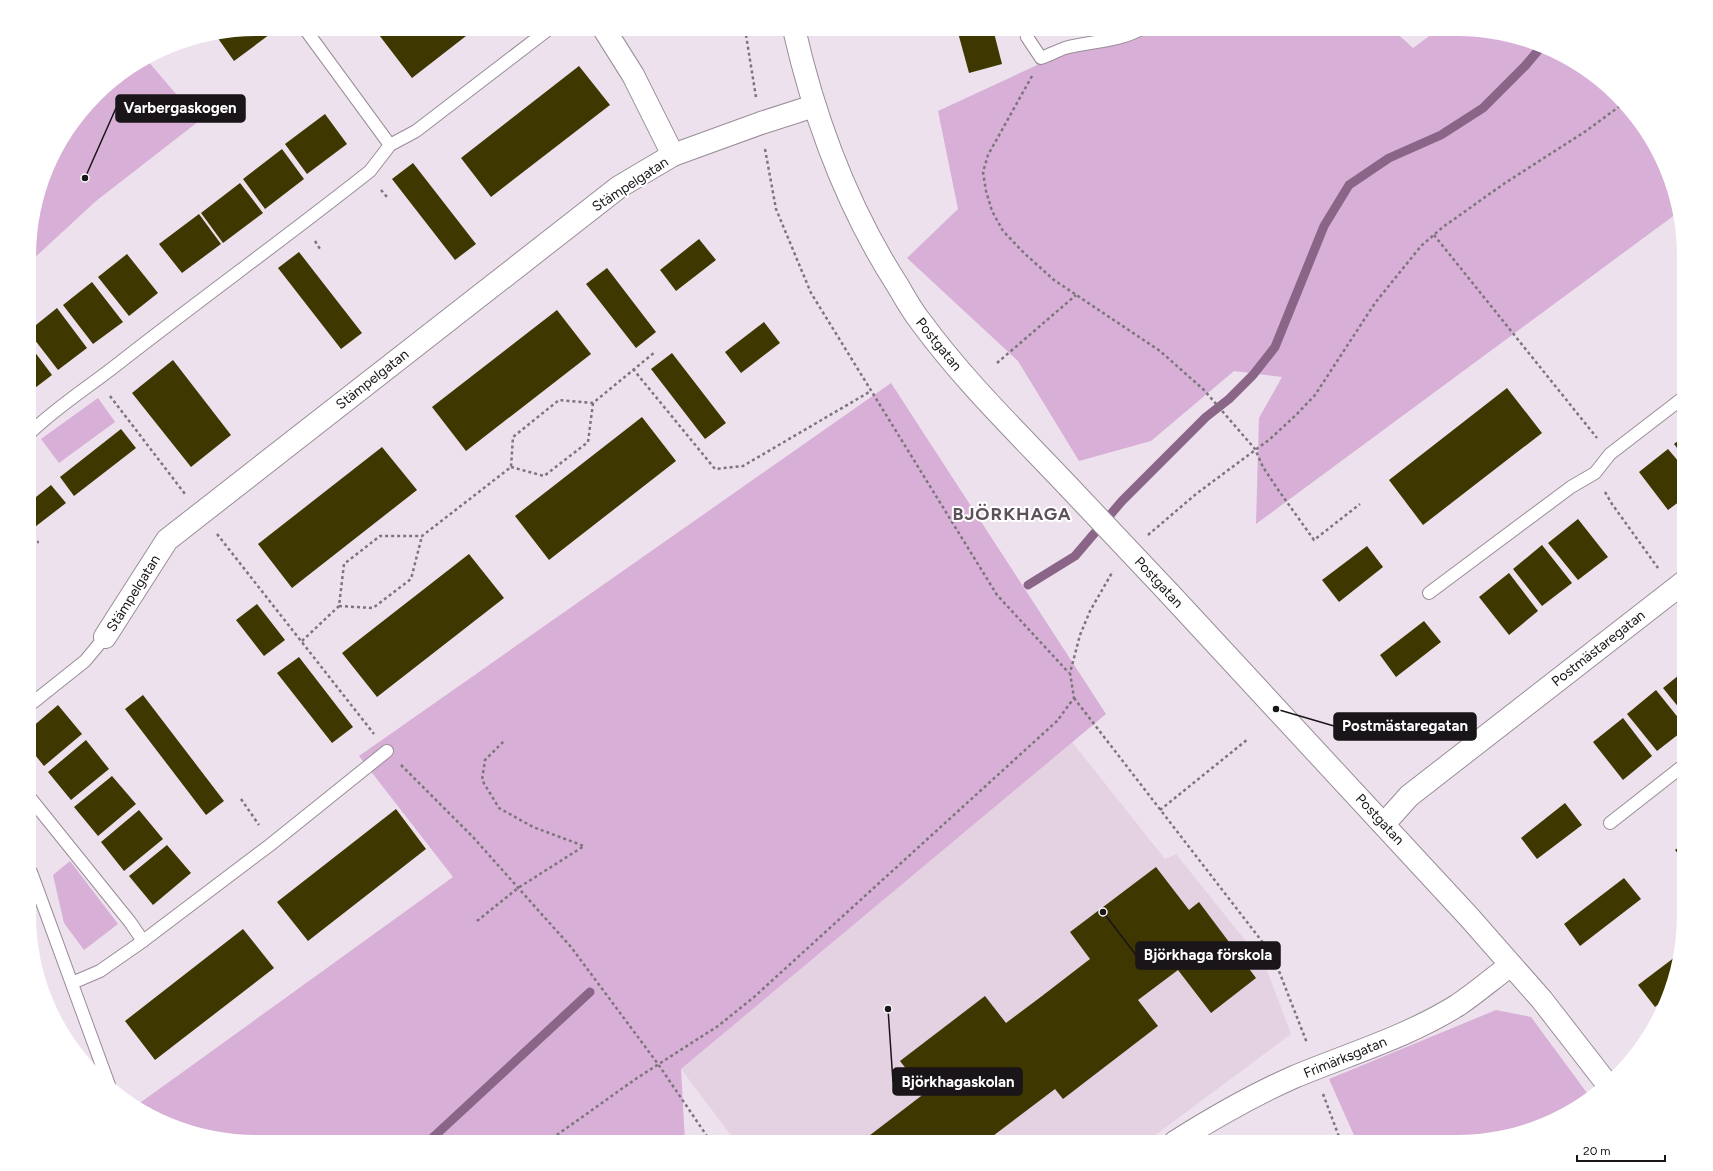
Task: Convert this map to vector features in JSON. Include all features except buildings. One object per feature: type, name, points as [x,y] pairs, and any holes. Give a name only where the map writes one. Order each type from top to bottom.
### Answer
[{"type":"street","name":"Stämpelgatan","points":[[608,36],[632,75],[673,155]]},
{"type":"street","name":"Postgatan","points":[[796,36],[814,106],[832,157],[852,206],[875,251],[920,321],[957,367],[1384,824],[1542,1000],[1604,1079]]},
{"type":"street","name":"Stämpelgatan","points":[[105,637],[167,540],[619,187],[673,155],[761,123],[814,106]]},
{"type":"street","name":"Postmästaregatan","points":[[1384,824],[1410,796],[1677,587]]},
{"type":"street","name":"Frimärksgatan","points":[[1201,1135],[1248,1099],[1315,1069],[1367,1049],[1435,1018],[1458,1005],[1511,965]]},
{"type":"lane","points":[[310,36],[390,145]]},
{"type":"lane","points":[[36,428],[67,401],[98,380],[207,294],[368,173],[390,145],[416,131],[540,36]]},
{"type":"lane","points":[[1027,36],[1041,58],[1065,48],[1102,42],[1124,36]]},
{"type":"lane","points":[[1428,593],[1570,487],[1595,472],[1610,454],[1677,402]]},
{"type":"lane","points":[[36,700],[85,661],[105,637]]},
{"type":"lane","points":[[72,983],[100,971],[143,941],[270,845],[387,751]]},
{"type":"lane","points":[[1610,823],[1677,770]]},
{"type":"lane","points":[[36,805],[130,922],[143,941]]},
{"type":"lane","points":[[36,886],[106,1076]]},
{"type":"path","points":[[746,36],[757,99]]},
{"type":"path","points":[[1041,58],[1027,88],[988,156],[984,172],[986,191],[992,211],[1003,231],[1024,253],[1054,280],[1160,351],[1204,390],[1256,449],[1263,467],[1314,540],[1360,504]]},
{"type":"path","points":[[1143,540],[1196,494],[1256,449],[1296,415],[1315,395],[1374,303],[1399,271],[1434,235],[1504,183],[1586,131],[1619,107]]},
{"type":"path","points":[[765,146],[776,209],[794,256],[811,294],[997,595],[1070,673]]},
{"type":"path","points":[[1434,235],[1610,454]]},
{"type":"path","points":[[997,364],[1076,295]]},
{"type":"path","points":[[512,467],[544,476],[588,442],[593,403],[655,352]]},
{"type":"path","points":[[633,369],[715,469],[743,466],[870,391]]},
{"type":"path","points":[[98,380],[200,513],[387,751],[472,836],[571,947],[658,1064],[706,1135]]},
{"type":"path","points":[[512,467],[513,437],[559,400],[593,403]]},
{"type":"path","points":[[302,641],[339,606],[344,564],[380,536],[422,536],[512,467]]},
{"type":"path","points":[[1595,472],[1612,504],[1677,583]]},
{"type":"path","points":[[339,606],[373,608],[411,579],[422,536]]},
{"type":"path","points":[[1116,566],[1087,617],[1080,635],[1070,673],[1074,698],[1264,944],[1278,966],[1306,1039],[1339,1135]]},
{"type":"path","points":[[557,1135],[658,1064],[718,1026],[765,988],[1057,721],[1074,698]]},
{"type":"path","points":[[1160,810],[1248,739]]},
{"type":"path","points":[[477,921],[518,888],[584,846],[533,827],[499,808],[482,780],[485,760],[505,740]]},
{"type":"path","points":[[241,799],[256,819],[270,845]]},
{"type":"shaded area","points":[[1100,36],[1400,36],[1413,48],[1429,36],[1472,36],[1514,43],[1541,53],[1567,65],[1591,81],[1613,100],[1632,122],[1648,146],[1665,185],[1673,216],[1256,524],[1259,418],[1282,377],[1234,371],[1151,441],[1079,461],[1018,361],[907,258],[958,209],[938,111]]},
{"type":"shaded area","points":[[150,63],[199,121],[96,201],[36,256],[36,241],[43,199],[65,146],[81,122],[100,100],[122,81]]},
{"type":"shaded area","points":[[891,383],[1106,714],[681,1069],[685,1135],[241,1135],[199,1128],[146,1106],[141,1102],[453,877],[359,756]]},
{"type":"shaded area","points":[[98,398],[115,422],[59,463],[41,439]]},
{"type":"shaded area","points":[[1072,742],[1165,859],[1176,854],[1265,965],[1291,1034],[1155,1135],[731,1135],[681,1069]]},
{"type":"shaded area","points":[[70,861],[118,924],[84,950],[64,923],[53,875]]},
{"type":"shaded area","points":[[1496,1010],[1531,1017],[1587,1093],[1567,1106],[1541,1118],[1514,1128],[1500,1131],[1472,1135],[1354,1135],[1329,1079]]},
{"type":"waterway","points":[[1028,585],[1075,556],[1122,501],[1206,417],[1229,399],[1253,375],[1275,347],[1324,226],[1349,185],[1389,158],[1441,135],[1483,108],[1525,66],[1537,52]]},
{"type":"waterway","points":[[436,1135],[590,992]]},
{"type":"place","name":"Varbergaskogen","points":[[85,178]]},
{"type":"place","name":"Postmästaregatan","points":[[1276,709]]},
{"type":"place","name":"Björkhaga förskola","points":[[1103,912]]},
{"type":"place","name":"Björkhagaskolan","points":[[888,1009]]},
{"type":"district","name":"BJÖRKHAGA","points":[[1012,514]]}]
